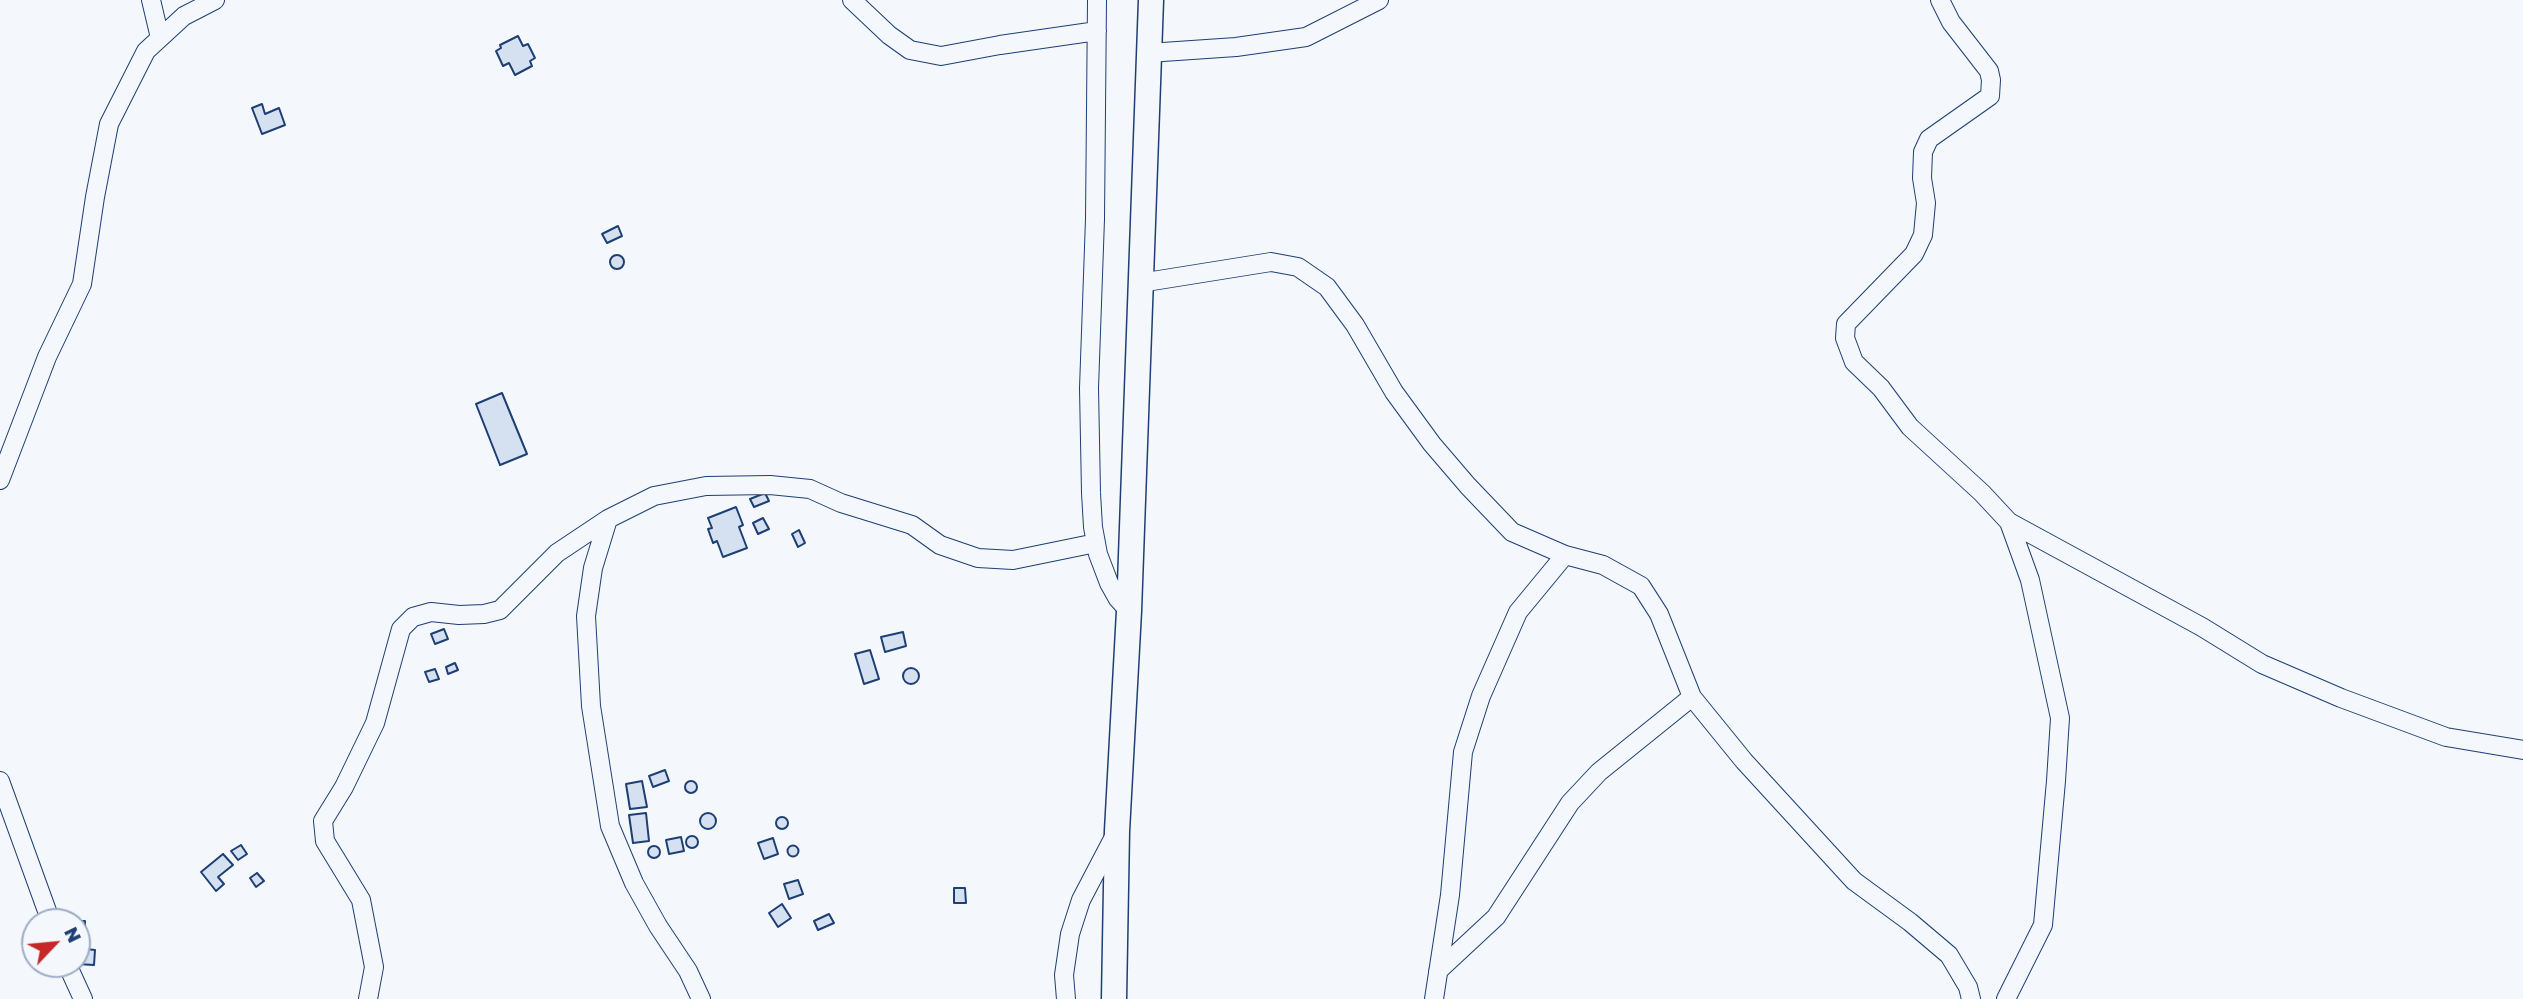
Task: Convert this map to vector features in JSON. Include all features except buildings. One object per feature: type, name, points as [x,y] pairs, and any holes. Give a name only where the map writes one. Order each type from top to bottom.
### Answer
[{"type":"main road","points":[[1114,999],[1117,831],[1129,611],[1151,0]]},
{"type":"street","points":[[151,0],[160,38]]},
{"type":"street","points":[[0,480],[47,357],[82,284],[94,197],[109,124],[146,51],[184,16],[215,0]]},
{"type":"street","points":[[852,0],[889,35],[910,50],[941,56],[1097,31]]},
{"type":"street","points":[[1097,0],[1095,219],[1089,387],[1091,493],[1096,543],[1109,583],[1129,611]]},
{"type":"street","points":[[1148,53],[1236,47],[1306,37],[1379,0]]},
{"type":"street","points":[[1940,0],[1951,22],[1989,71],[1990,96],[1929,139],[1923,152],[1922,178],[1926,203],[1923,235],[1913,254],[1846,324],[1845,338],[1854,362],[1881,388],[1910,427],[1982,493],[2009,523],[2178,614],[2262,664],[2341,698],[2446,737],[2523,750]]},
{"type":"street","points":[[1140,283],[1271,262],[1298,267],[1327,288],[1355,326],[1394,392],[1432,444],[1512,532],[1564,555],[1603,565],[1641,586],[1658,614],[1692,697],[1744,761],[1854,881],[1949,955],[1968,987],[1971,999]]},
{"type":"street","points":[[368,999],[374,967],[362,900],[324,841],[323,821],[344,788],[375,723],[401,629],[413,617],[431,612],[459,615],[500,610],[557,553],[608,519],[654,496],[706,486],[770,485],[810,489],[841,503],[912,525],[940,545],[978,558],[1013,560],[1096,543]]},
{"type":"street","points":[[608,519],[593,568],[586,616],[591,706],[610,826],[634,883],[688,971],[701,999]]},
{"type":"street","points":[[2006,999],[2043,925],[2060,718],[2030,580],[2009,523]]},
{"type":"street","points":[[1434,999],[1450,895],[1463,752],[1481,696],[1518,612],[1564,555]]},
{"type":"street","points":[[1438,971],[1496,917],[1570,803],[1600,772],[1692,697]]},
{"type":"street","points":[[0,782],[46,908]]},
{"type":"street","points":[[1066,999],[1064,975],[1070,934],[1082,900],[1117,831]]},
{"type":"street","points":[[73,978],[83,999]]}]
